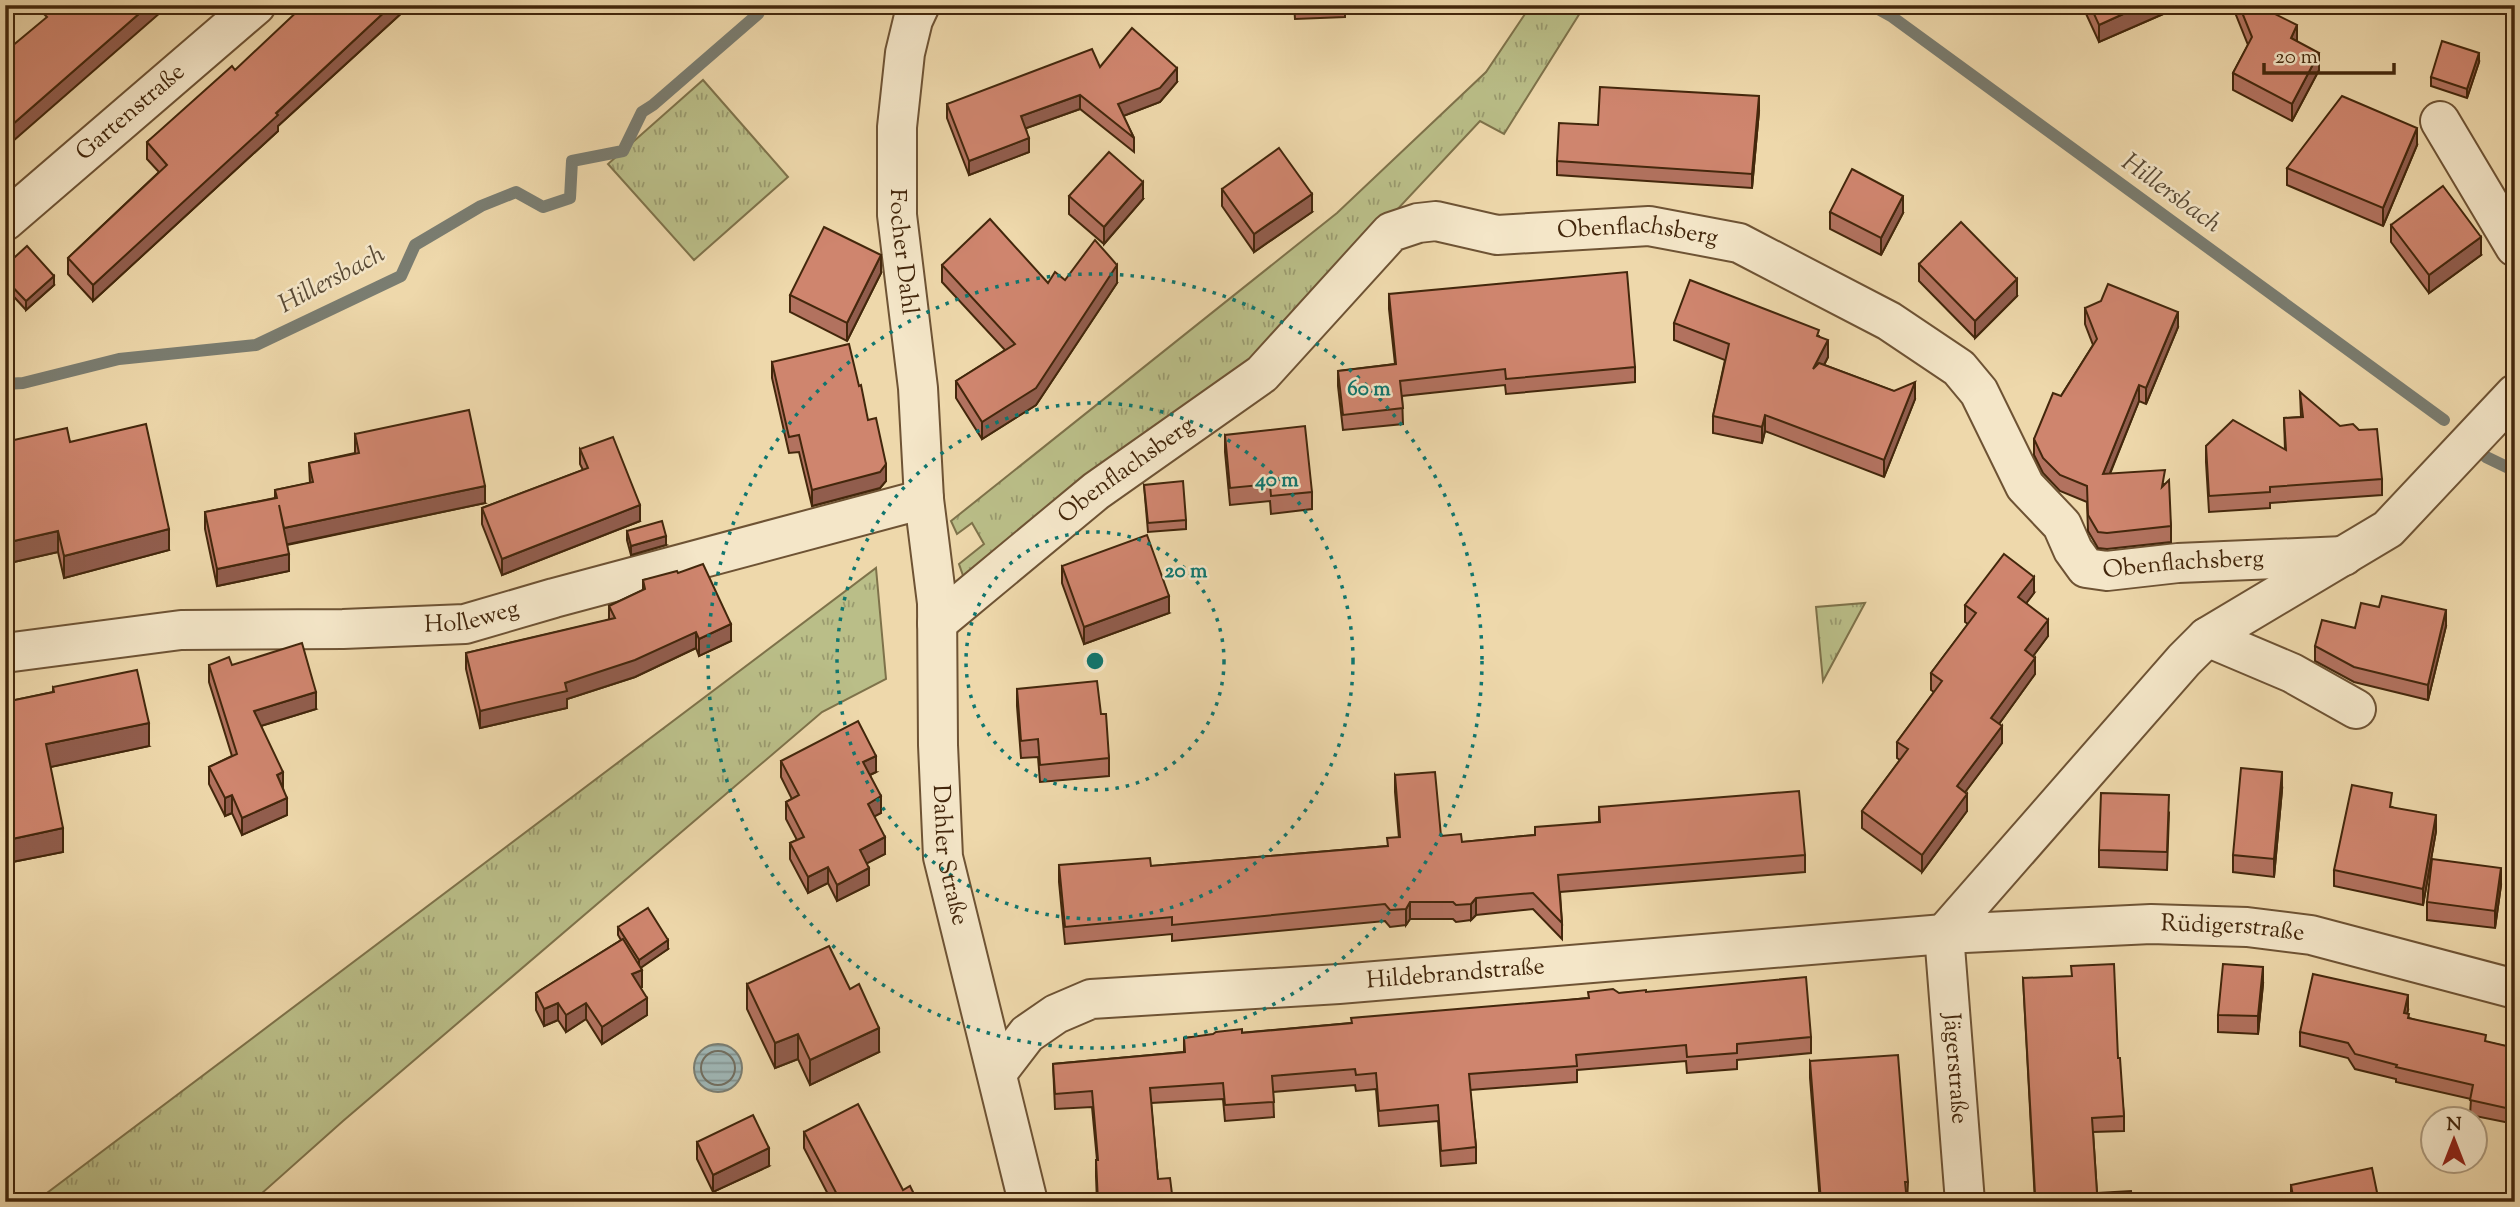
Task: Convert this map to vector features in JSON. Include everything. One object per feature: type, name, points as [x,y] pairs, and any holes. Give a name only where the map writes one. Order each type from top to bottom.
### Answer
[{"type":"street","name":"Gartenstraße","points":[[5,221],[256,5]]},
{"type":"street","name":"Focher Dahl","points":[[920,5],[913,20],[905,53],[897,127],[897,215],[918,388],[924,499]]},
{"type":"street","points":[[2440,121],[2515,247]]},
{"type":"street","name":"Obenflachsberg","points":[[936,623],[1096,491],[1262,374],[1360,241],[1418,223],[1436,221],[1497,235],[1649,226],[1739,243],[1889,321],[1959,368],[1979,393],[2025,486],[2062,525],[2073,550],[2086,568],[2107,571],[2178,563],[2344,556]]},
{"type":"street","name":"Obenflachsberg","points":[[1944,934],[2207,637],[2388,529],[2515,394]]},
{"type":"street","name":"Dahler Straße","points":[[924,499],[936,603],[943,857],[1028,1202]]},
{"type":"street","name":"Holleweg","points":[[5,653],[181,630],[355,629],[466,624],[924,499]]},
{"type":"street","points":[[2207,637],[2292,673],[2356,709]]},
{"type":"street","name":"Rüdigerstraße","points":[[1944,934],[2151,924],[2247,927],[2311,935],[2515,989]]},
{"type":"street","name":"Hildebrandstraße","points":[[997,1073],[1027,1034],[1056,1014],[1091,999],[1353,983],[1944,934]]},
{"type":"street","name":"Jägerstraße","points":[[1944,934],[1965,1202]]},
{"type":"green space","points":[[1531,5],[1585,5],[1504,134],[1480,121],[1248,369],[966,584],[959,564],[984,544],[972,523],[957,534],[951,521],[1337,213],[1486,72]]},
{"type":"green space","points":[[703,80],[788,177],[694,260],[608,164]]},
{"type":"green space","points":[[876,568],[886,679],[822,712],[343,1121],[252,1202],[35,1202]]},
{"type":"green space","points":[[1865,603],[1823,681],[1816,607]]},
{"type":"water","points":[[718,1044],[735,1051],[742,1068],[735,1085],[718,1092],[701,1085],[694,1068],[701,1051]]},
{"type":"building","points":[[57,5],[149,5],[5,131],[5,52],[47,17],[45,15]]},
{"type":"building","points":[[304,5],[392,5],[276,113],[278,115],[93,285],[68,258],[167,165],[147,142],[232,66],[235,70]]},
{"type":"building","points":[[2090,5],[2143,5],[2099,25]]},
{"type":"building","points":[[2239,5],[2257,5],[2297,25],[2291,38],[2319,53],[2292,104],[2233,73],[2252,37]]},
{"type":"building","points":[[1132,28],[1177,68],[1160,88],[1118,104],[1134,138],[1080,95],[1021,116],[1029,138],[969,161],[947,104],[1092,49],[1100,67]]},
{"type":"building","points":[[2442,41],[2479,53],[2467,89],[2431,77]]},
{"type":"building","points":[[1600,87],[1759,96],[1752,174],[1557,161],[1559,123],[1598,125]]},
{"type":"building","points":[[2515,93],[2515,190],[2508,179]]},
{"type":"building","points":[[2342,96],[2417,128],[2383,208],[2287,168]]},
{"type":"building","points":[[1279,148],[1312,194],[1254,234],[1222,189]]},
{"type":"building","points":[[1109,152],[1143,182],[1104,227],[1069,196]]},
{"type":"building","points":[[1852,169],[1903,196],[1881,238],[1830,212]]},
{"type":"building","points":[[2443,186],[2481,237],[2429,275],[2391,225]]},
{"type":"building","points":[[990,219],[1048,283],[1055,272],[1065,280],[1095,240],[1117,265],[1036,388],[982,422],[956,381],[1015,344],[942,265]]},
{"type":"building","points":[[1961,222],[2017,279],[1975,321],[1919,264]]},
{"type":"building","points":[[824,227],[881,255],[847,323],[790,295]]},
{"type":"building","points":[[27,246],[54,276],[26,301],[5,279],[5,266]]},
{"type":"building","points":[[1627,272],[1635,367],[1506,379],[1505,369],[1400,381],[1403,408],[1343,415],[1338,371],[1396,364],[1389,294]]},
{"type":"building","points":[[1690,280],[1819,330],[1817,336],[1828,340],[1813,369],[1819,363],[1894,391],[1915,382],[1884,460],[1765,415],[1762,427],[1713,416],[1729,344],[1674,323]]},
{"type":"building","points":[[2108,284],[2178,312],[2146,388],[2139,385],[2103,474],[2165,470],[2162,487],[2169,480],[2171,526],[2098,532],[2088,515],[2087,486],[2060,475],[2043,458],[2034,439],[2053,393],[2061,396],[2097,339],[2085,308],[2101,301]]},
{"type":"building","points":[[849,344],[868,420],[876,418],[886,464],[880,472],[812,490],[799,435],[789,437],[772,362]]},
{"type":"building","points":[[2300,392],[2340,426],[2353,424],[2359,430],[2377,429],[2382,479],[2270,487],[2270,492],[2209,496],[2206,446],[2233,420],[2286,450],[2284,418],[2303,417]]},
{"type":"building","points":[[469,410],[485,486],[284,528],[279,505],[289,554],[217,569],[205,512],[277,498],[275,490],[313,482],[309,463],[359,453],[355,434]]},
{"type":"building","points":[[146,424],[169,529],[64,556],[58,531],[5,543],[5,442],[67,428],[70,442]]},
{"type":"building","points":[[1305,426],[1312,492],[1271,496],[1270,484],[1230,488],[1225,435]]},
{"type":"building","points":[[613,437],[640,505],[502,559],[482,508],[588,468],[580,449]]},
{"type":"building","points":[[1183,481],[1186,520],[1148,523],[1144,485]]},
{"type":"building","points":[[662,521],[666,536],[631,546],[627,531]]},
{"type":"building","points":[[1147,535],[1169,596],[1084,627],[1062,566]]},
{"type":"building","points":[[2004,554],[2034,577],[2018,597],[2048,620],[2025,650],[2035,658],[1991,718],[2002,726],[1957,786],[1967,794],[1922,855],[1862,811],[1908,749],[1897,742],[1942,681],[1931,673],[1976,613],[1965,605]]},
{"type":"building","points":[[703,564],[731,624],[699,639],[696,632],[635,660],[565,683],[567,691],[480,711],[466,653],[615,618],[609,606],[645,589],[643,580],[677,571],[678,573]]},
{"type":"building","points":[[2382,596],[2446,610],[2428,685],[2354,667],[2315,646],[2322,620],[2355,628],[2361,603],[2379,607]]},
{"type":"building","points":[[302,643],[316,692],[254,711],[283,772],[277,775],[287,798],[242,818],[232,795],[225,798],[209,767],[237,754],[209,665],[229,657],[232,665]]},
{"type":"building","points":[[137,670],[149,723],[46,744],[63,828],[12,839],[5,808],[5,702],[54,692],[53,687]]},
{"type":"building","points":[[1097,681],[1101,714],[1106,714],[1109,758],[1040,765],[1038,739],[1021,741],[1017,689]]},
{"type":"building","points":[[858,721],[876,756],[863,762],[881,796],[868,804],[885,837],[860,850],[869,868],[837,885],[828,867],[808,877],[790,843],[804,837],[786,802],[799,795],[781,761]]},
{"type":"building","points":[[2241,768],[2282,772],[2274,859],[2233,855]]},
{"type":"building","points":[[1435,772],[1441,836],[1461,834],[1462,842],[1535,835],[1535,827],[1600,822],[1599,807],[1799,791],[1805,855],[1558,875],[1562,923],[1533,893],[1476,898],[1471,904],[1410,902],[1406,909],[1390,910],[1385,904],[1172,925],[1172,917],[1065,927],[1059,865],[1150,858],[1151,866],[1388,846],[1387,838],[1400,837],[1395,775]]},
{"type":"building","points":[[2352,785],[2392,793],[2390,807],[2436,815],[2423,889],[2334,870]]},
{"type":"building","points":[[2101,793],[2169,795],[2167,852],[2099,850]]},
{"type":"building","points":[[2432,859],[2501,868],[2495,911],[2427,902]]},
{"type":"building","points":[[648,908],[668,940],[639,960],[618,927]]},
{"type":"building","points":[[623,939],[642,970],[632,974],[647,998],[602,1027],[586,1003],[566,1015],[558,1003],[544,1009],[536,993]]},
{"type":"building","points":[[829,946],[850,989],[859,984],[879,1028],[810,1060],[798,1034],[775,1043],[747,984]]},
{"type":"building","points":[[2114,964],[2118,1058],[2124,1116],[2092,1118],[2097,1193],[2131,1191],[2132,1202],[2040,1202],[2039,1194],[2035,1194],[2023,978],[2072,976],[2071,966]]},
{"type":"building","points":[[2223,964],[2263,967],[2258,1016],[2218,1015]]},
{"type":"building","points":[[2313,974],[2408,995],[2404,1013],[2409,1014],[2408,1018],[2486,1035],[2485,1041],[2515,1048],[2515,1110],[2470,1100],[2473,1085],[2396,1067],[2397,1065],[2355,1054],[2348,1043],[2300,1032]]},
{"type":"building","points":[[1806,977],[1811,1037],[1737,1044],[1737,1053],[1687,1057],[1686,1045],[1576,1055],[1577,1066],[1469,1074],[1476,1147],[1441,1151],[1438,1105],[1379,1111],[1376,1073],[1356,1075],[1355,1069],[1272,1076],[1274,1102],[1225,1105],[1223,1083],[1150,1088],[1158,1179],[1170,1178],[1173,1202],[1098,1202],[1098,1160],[1092,1091],[1055,1094],[1053,1064],[1185,1052],[1184,1038],[1216,1032],[1242,1029],[1242,1033],[1352,1023],[1351,1018],[1589,998],[1588,992],[1613,989],[1619,993],[1646,992]]},
{"type":"building","points":[[1898,1055],[1908,1182],[1905,1182],[1907,1202],[1821,1202],[1810,1061]]},
{"type":"building","points":[[858,1104],[903,1190],[910,1186],[918,1202],[841,1202],[804,1132]]},
{"type":"building","points":[[753,1115],[769,1148],[713,1175],[697,1142]]},
{"type":"building","points":[[2372,1168],[2379,1202],[2294,1202],[2291,1185]]},
{"type":"waterway","name":"Hillersbach","points":[[5,384],[23,383],[119,359],[256,345],[401,276],[415,245],[481,206],[516,192],[543,207],[570,198],[572,161],[623,151],[642,112],[758,14],[763,5]]},
{"type":"waterway","name":"Hillersbach","points":[[1871,5],[1891,16],[2444,420]]},
{"type":"waterway","name":"Hillersbach","points":[[2486,457],[2515,471]]}]
